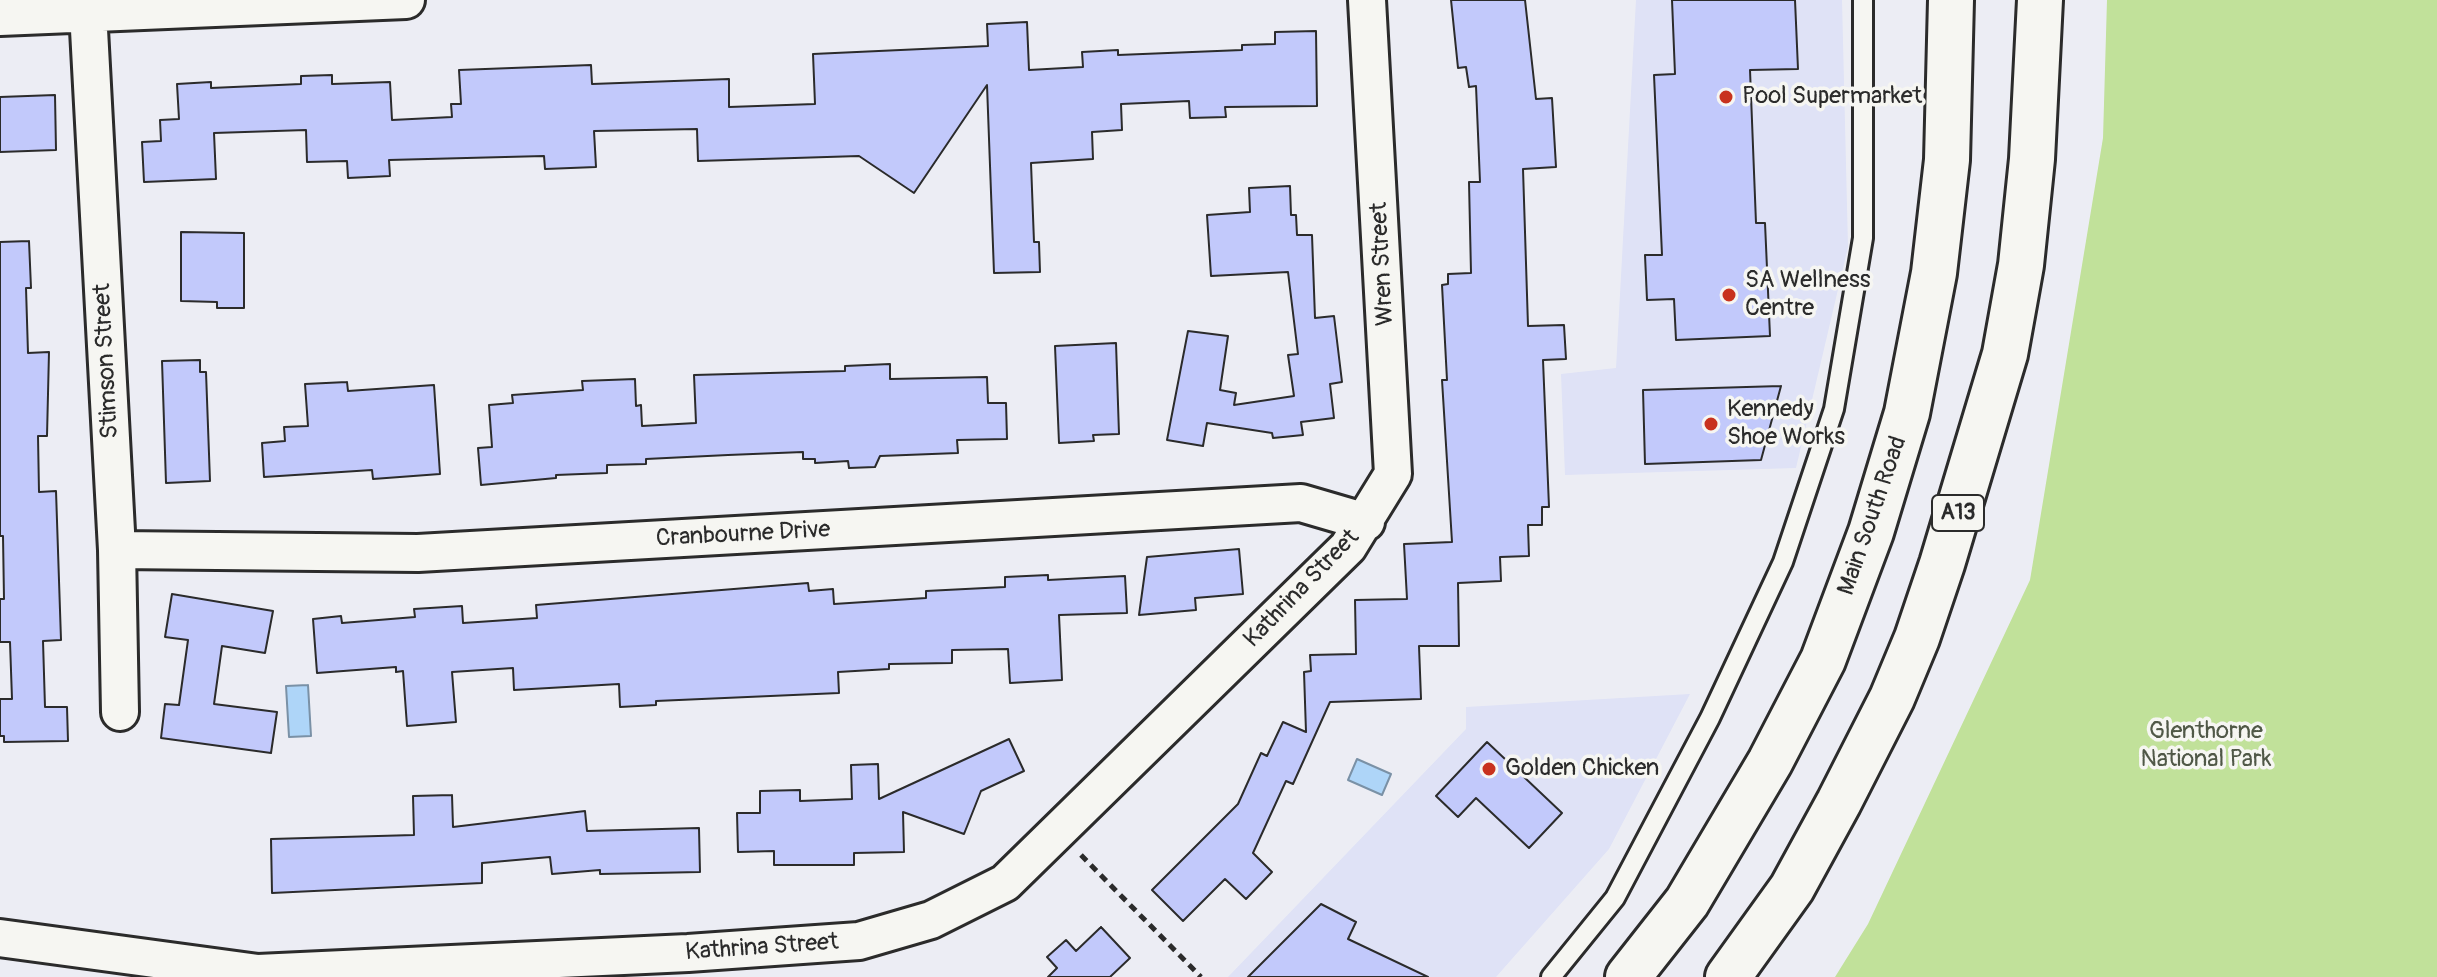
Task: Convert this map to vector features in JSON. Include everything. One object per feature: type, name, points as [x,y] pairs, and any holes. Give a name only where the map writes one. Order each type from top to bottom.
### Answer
[{"type":"highway","name":"Main South Road","points":[[1628,977],[1687,902],[1770,762],[1823,660],[1871,532],[1907,413],[1934,273],[1947,160],[1951,0]]},
{"type":"highway","name":"A13","points":[[1728,977],[1792,888],[1839,802],[1907,662],[1947,550],[2001,367],[2021,265],[2032,159],[2040,0]]},
{"type":"street","points":[[0,17],[406,0]]},
{"type":"street","name":"Wren Street","points":[[1366,522],[1393,474],[1367,0]]},
{"type":"street","name":"Stimson Street","points":[[88,11],[117,550],[120,712]]},
{"type":"street","name":"Cranbourne Drive","points":[[117,550],[418,553],[1301,503],[1366,522]]},
{"type":"street","name":"Kathrina Street","points":[[0,938],[194,972],[689,965],[859,941],[931,920],[1005,883],[1348,547],[1366,522]]},
{"type":"lane","points":[[1551,977],[1615,898],[1710,718],[1783,562],[1834,409],[1863,238],[1863,0]]},
{"type":"path","points":[[1057,831],[1201,977]]},
{"type":"shaded area","points":[[1636,0],[1842,0],[1848,247],[1796,468],[1565,475],[1561,374],[1616,368]]},
{"type":"shaded area","points":[[1690,694],[1609,849],[1496,977],[1228,977],[1466,729],[1466,707]]},
{"type":"green space","name":"Glenthorne National Park","points":[[2107,0],[2437,0],[2437,977],[1835,977],[1868,924],[2030,580],[2103,138]]},
{"type":"water","points":[[308,685],[311,736],[289,737],[286,686]]},
{"type":"water","points":[[1357,759],[1391,774],[1382,795],[1348,780]]},
{"type":"building","points":[[1451,0],[1525,0],[1536,99],[1552,98],[1556,167],[1523,169],[1528,326],[1564,325],[1566,359],[1543,360],[1549,507],[1542,507],[1542,525],[1528,525],[1529,556],[1500,557],[1501,581],[1458,583],[1459,646],[1419,646],[1421,699],[1330,702],[1293,784],[1286,781],[1253,853],[1272,872],[1246,899],[1225,879],[1183,921],[1152,890],[1238,804],[1261,753],[1267,756],[1283,722],[1306,732],[1304,672],[1311,671],[1310,655],[1356,654],[1355,600],[1407,599],[1404,544],[1452,542],[1442,380],[1447,380],[1442,285],[1448,284],[1448,274],[1471,273],[1469,182],[1480,182],[1476,86],[1469,87],[1466,67],[1458,68]]},
{"type":"building","points":[[1672,0],[1795,0],[1798,69],[1750,70],[1756,223],[1765,223],[1770,336],[1676,340],[1674,299],[1647,300],[1645,255],[1662,255],[1654,75],[1675,74]]},
{"type":"building","points":[[1027,22],[1029,70],[1083,67],[1082,52],[1118,50],[1118,55],[1242,50],[1242,45],[1275,44],[1275,32],[1316,31],[1317,106],[1225,107],[1226,117],[1190,118],[1189,101],[1121,104],[1122,130],[1092,132],[1093,159],[1031,163],[1034,242],[1039,242],[1040,272],[994,273],[987,85],[914,193],[859,156],[698,161],[697,129],[594,131],[596,167],[545,169],[544,156],[389,160],[390,176],[348,178],[347,161],[307,162],[306,130],[214,133],[216,179],[144,182],[142,142],[161,141],[160,120],[179,119],[177,84],[211,82],[211,88],[301,84],[301,76],[332,75],[332,84],[390,82],[392,120],[452,117],[451,104],[461,104],[459,70],[591,65],[592,84],[729,79],[729,107],[815,104],[813,54],[988,46],[987,24]]},
{"type":"building","points":[[55,95],[56,150],[0,152],[0,97]]},
{"type":"building","points":[[1290,186],[1291,215],[1296,215],[1297,235],[1312,235],[1315,318],[1334,316],[1342,382],[1330,384],[1334,418],[1301,422],[1303,435],[1273,438],[1272,433],[1207,423],[1203,446],[1167,440],[1188,331],[1228,336],[1220,390],[1236,393],[1234,405],[1294,396],[1288,355],[1298,354],[1288,272],[1211,276],[1207,215],[1250,212],[1249,188]]},
{"type":"building","points":[[181,232],[244,233],[244,308],[217,308],[217,302],[181,301]]},
{"type":"building","points":[[29,241],[31,288],[26,288],[28,353],[49,352],[47,436],[38,436],[39,492],[56,491],[61,640],[43,641],[45,707],[67,707],[68,741],[4,742],[4,736],[0,736],[0,699],[12,699],[10,642],[0,642],[0,599],[4,599],[3,536],[0,536],[0,242]]},
{"type":"building","points":[[1116,343],[1119,434],[1093,435],[1094,441],[1059,443],[1055,346]]},
{"type":"building","points":[[200,360],[200,372],[206,372],[210,481],[166,483],[162,361]]},
{"type":"building","points":[[890,364],[890,379],[987,377],[988,403],[1006,403],[1007,439],[957,440],[958,453],[880,456],[875,467],[849,468],[848,461],[815,463],[815,459],[803,459],[803,452],[728,455],[646,459],[646,464],[607,465],[607,473],[556,475],[556,478],[481,485],[478,448],[492,447],[489,405],[513,403],[512,395],[583,390],[582,381],[635,379],[636,406],[641,405],[642,426],[696,423],[694,375],[845,371],[845,366]]},
{"type":"building","points":[[347,382],[348,391],[434,385],[440,474],[373,479],[372,470],[264,477],[262,443],[285,441],[284,427],[308,426],[305,384]]},
{"type":"building","points":[[1781,386],[1761,460],[1645,464],[1643,390]]},
{"type":"building","points":[[1239,549],[1243,594],[1195,598],[1196,610],[1139,615],[1147,557]]},
{"type":"building","points":[[1048,575],[1048,580],[1125,576],[1127,613],[1059,615],[1062,680],[1010,683],[1008,649],[952,650],[952,663],[889,664],[889,669],[838,672],[839,693],[656,701],[656,705],[620,707],[619,684],[514,690],[513,668],[452,672],[456,722],[407,726],[403,671],[396,672],[396,667],[317,673],[313,619],[341,616],[342,623],[415,617],[414,609],[462,606],[463,623],[537,618],[536,605],[808,583],[809,591],[833,589],[834,604],[926,598],[926,591],[1005,587],[1005,577]]},
{"type":"building","points":[[172,594],[273,611],[265,653],[222,646],[214,704],[277,712],[271,753],[161,738],[165,704],[179,705],[188,640],[165,637]]},
{"type":"building","points":[[1009,739],[1024,771],[981,791],[964,834],[903,812],[904,852],[854,853],[854,865],[774,865],[774,851],[738,852],[737,813],[760,813],[760,791],[800,790],[800,801],[852,799],[851,765],[878,764],[879,799]]},
{"type":"building","name":"Golden Chicken","points":[[1487,742],[1562,813],[1529,848],[1476,798],[1458,817],[1436,796]]},
{"type":"building","points":[[452,795],[453,827],[585,811],[587,831],[699,828],[700,872],[600,874],[600,870],[552,874],[550,857],[482,863],[482,883],[272,893],[271,839],[414,835],[413,796]]},
{"type":"building","points":[[1321,904],[1356,922],[1348,939],[1428,977],[1248,977]]},
{"type":"building","points":[[1101,927],[1130,958],[1110,977],[1048,977],[1057,968],[1047,957],[1066,940],[1076,951]]},
{"type":"place","name":"Pool Supermarket","points":[[1726,97]]},
{"type":"place","name":"SA Wellness Centre","points":[[1729,295]]},
{"type":"place","name":"Kennedy Shoe Works","points":[[1711,424]]},
{"type":"place","name":"Golden Chicken","points":[[1489,769]]}]
